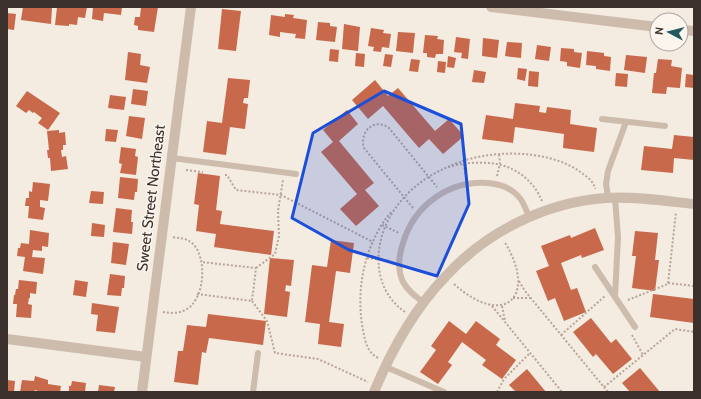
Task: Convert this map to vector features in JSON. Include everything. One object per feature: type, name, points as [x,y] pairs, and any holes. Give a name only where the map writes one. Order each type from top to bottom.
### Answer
[{"type":"street","name":"Sweet Street Northeast","points":[[142,392],[191,7]]},
{"type":"street","points":[[490,7],[649,26]]},
{"type":"street","points":[[375,389],[414,318],[445,276],[469,253],[499,233],[545,210],[571,203],[596,199],[611,198],[694,204]]},
{"type":"street","points":[[7,339],[146,357]]},
{"type":"lane","points":[[602,118],[665,126]]},
{"type":"lane","points":[[613,294],[618,237],[611,198],[606,184],[608,171],[626,122]]},
{"type":"lane","points":[[172,158],[296,174]]},
{"type":"lane","points":[[424,303],[412,295],[402,280],[399,261],[405,236],[410,224],[428,202],[454,187],[481,183],[496,184],[512,190],[519,196],[529,217]]},
{"type":"lane","points":[[595,267],[635,327]]},
{"type":"lane","points":[[253,392],[258,353]]},
{"type":"lane","points":[[387,365],[444,392]]},
{"type":"path","points":[[418,214],[364,148],[363,139],[369,128],[382,124],[389,128],[442,193]]},
{"type":"path","points":[[496,184],[500,164],[499,154]]},
{"type":"path","points":[[387,365],[370,352],[364,340],[360,298],[363,271],[372,242],[382,225],[404,197],[416,186],[441,170],[463,160],[499,154],[536,156],[549,158],[575,169],[586,176],[594,185],[596,199]]},
{"type":"path","points":[[463,160],[467,184]]},
{"type":"path","points":[[441,170],[464,164],[500,164],[515,170],[524,176],[536,190],[545,210]]},
{"type":"path","points":[[186,170],[206,173]]},
{"type":"path","points":[[201,262],[256,268],[275,254],[279,236],[278,211],[283,173]]},
{"type":"path","points":[[220,174],[227,175],[236,190],[280,194],[372,242]]},
{"type":"path","points":[[668,283],[678,202]]},
{"type":"path","points":[[396,207],[385,227],[380,243],[378,259],[380,279],[388,296],[394,303],[414,318]]},
{"type":"path","points":[[382,225],[405,236]]},
{"type":"path","points":[[445,276],[468,295],[479,301],[492,306],[502,306],[510,302],[519,281],[518,273],[513,259],[499,233]]},
{"type":"path","points":[[152,310],[175,313],[186,310],[197,294],[202,278],[201,262],[197,249],[184,238],[162,236]]},
{"type":"path","points":[[367,258],[399,261]]},
{"type":"path","points":[[256,268],[252,301],[267,321],[274,353],[318,359],[375,389]]},
{"type":"path","points":[[519,281],[531,298],[608,392]]},
{"type":"path","points":[[619,303],[651,292],[668,283],[694,286]]},
{"type":"path","points":[[197,294],[252,301]]},
{"type":"path","points":[[561,335],[613,294]]},
{"type":"path","points":[[513,298],[531,298]]},
{"type":"path","points":[[492,306],[562,392]]},
{"type":"path","points":[[502,306],[506,322]]},
{"type":"path","points":[[635,327],[630,333],[643,355]]},
{"type":"path","points":[[604,387],[674,329],[694,332]]},
{"type":"path","points":[[497,392],[504,378],[530,352]]},
{"type":"highlighted area","points":[[384,91],[461,124],[469,204],[437,276],[349,250],[292,218],[313,133]]},
{"type":"building","points":[[23,7],[52,8],[51,24],[21,20]]},
{"type":"building","points":[[57,7],[87,7],[85,18],[78,17],[77,25],[55,25]]},
{"type":"building","points":[[93,7],[122,7],[121,15],[104,13],[103,21],[92,19]]},
{"type":"building","points":[[141,7],[158,7],[154,32],[138,30],[138,26],[134,25],[135,17],[140,17]]},
{"type":"building","points":[[222,9],[241,11],[236,51],[218,49]]},
{"type":"building","points":[[7,13],[16,14],[14,30],[7,29]]},
{"type":"building","points":[[285,14],[294,15],[293,18],[307,20],[305,39],[295,38],[296,34],[280,32],[280,37],[269,35],[271,15],[285,17]]},
{"type":"building","points":[[318,22],[330,23],[330,26],[337,27],[335,42],[316,40]]},
{"type":"building","points":[[344,24],[360,27],[358,51],[342,49]]},
{"type":"building","points":[[371,28],[384,30],[383,33],[391,34],[389,48],[382,47],[381,52],[373,51],[374,47],[368,46]]},
{"type":"building","points":[[398,32],[415,33],[413,53],[396,51]]},
{"type":"building","points":[[425,35],[438,36],[437,39],[444,40],[443,54],[436,54],[435,58],[427,57],[427,53],[423,53]]},
{"type":"building","points":[[456,37],[470,39],[468,59],[461,58],[462,53],[454,52]]},
{"type":"building","points":[[483,38],[499,40],[497,58],[482,56]]},
{"type":"building","points":[[507,42],[522,43],[521,58],[505,56]]},
{"type":"building","points":[[537,45],[551,47],[549,61],[535,59]]},
{"type":"building","points":[[561,48],[574,49],[574,52],[582,53],[580,68],[567,66],[567,62],[560,61]]},
{"type":"building","points":[[330,49],[339,50],[338,62],[329,61]]},
{"type":"building","points":[[587,51],[604,53],[604,56],[611,57],[610,71],[596,69],[596,66],[586,65]]},
{"type":"building","points":[[128,52],[141,54],[140,65],[150,67],[147,83],[125,80]]},
{"type":"building","points":[[356,53],[365,54],[364,67],[355,66]]},
{"type":"building","points":[[385,54],[393,55],[391,67],[383,66]]},
{"type":"building","points":[[626,55],[647,57],[645,73],[624,70]]},
{"type":"building","points":[[448,56],[456,58],[454,68],[447,67]]},
{"type":"building","points":[[411,59],[420,60],[418,72],[409,71]]},
{"type":"building","points":[[658,59],[672,60],[671,66],[682,68],[680,88],[667,87],[666,94],[652,93],[654,73],[656,73]]},
{"type":"building","points":[[438,61],[446,62],[445,73],[437,72]]},
{"type":"building","points":[[518,68],[527,69],[525,81],[517,79]]},
{"type":"building","points":[[474,70],[486,72],[484,83],[472,82]]},
{"type":"building","points":[[529,71],[539,72],[538,87],[528,86]]},
{"type":"building","points":[[616,73],[628,74],[627,87],[615,86]]},
{"type":"building","points":[[686,74],[694,75],[694,88],[685,87]]},
{"type":"building","points":[[228,78],[250,80],[248,98],[244,98],[243,103],[248,104],[245,129],[230,127],[226,155],[203,152],[207,121],[222,123]]},
{"type":"building","points":[[375,80],[388,96],[398,88],[435,131],[449,119],[464,136],[443,154],[429,139],[419,148],[383,106],[368,119],[352,100]]},
{"type":"building","points":[[133,89],[148,91],[146,106],[131,104]]},
{"type":"building","points":[[27,91],[60,113],[48,130],[38,123],[42,118],[34,112],[33,113],[29,110],[26,113],[16,106]]},
{"type":"building","points":[[110,95],[126,97],[124,110],[108,108]]},
{"type":"building","points":[[515,103],[540,106],[539,112],[546,113],[547,107],[571,110],[570,124],[597,128],[594,152],[563,148],[564,134],[515,127],[513,143],[482,139],[486,115],[513,119]]},
{"type":"building","points":[[347,110],[358,124],[339,141],[374,183],[365,190],[379,206],[356,226],[340,209],[357,194],[321,152],[333,142],[323,130]]},
{"type":"building","points":[[129,116],[145,118],[142,139],[126,136]]},
{"type":"building","points":[[106,129],[118,130],[116,142],[105,141]]},
{"type":"building","points":[[59,130],[59,133],[65,132],[66,145],[63,145],[63,150],[61,150],[62,157],[66,156],[68,169],[51,171],[50,158],[48,158],[47,150],[49,150],[47,131]]},
{"type":"building","points":[[674,135],[694,137],[694,160],[674,158],[673,173],[641,170],[644,146],[672,149]]},
{"type":"building","points":[[121,147],[136,149],[135,156],[138,157],[136,175],[120,173],[122,164],[119,163]]},
{"type":"building","points":[[198,173],[220,176],[216,210],[222,211],[220,224],[274,231],[271,255],[214,247],[216,234],[196,231],[199,205],[194,204]]},
{"type":"building","points":[[120,177],[138,179],[137,192],[135,192],[134,200],[118,198]]},
{"type":"building","points":[[33,182],[50,184],[48,201],[40,200],[40,207],[45,208],[43,220],[28,218],[29,206],[25,206],[26,198],[29,198],[29,191],[32,192]]},
{"type":"building","points":[[91,191],[104,192],[103,204],[89,203]]},
{"type":"building","points":[[116,208],[132,210],[132,234],[113,232]]},
{"type":"building","points":[[92,223],[105,225],[104,237],[91,236]]},
{"type":"building","points":[[595,228],[604,250],[582,258],[581,255],[561,263],[571,290],[577,288],[586,312],[564,321],[555,298],[548,301],[536,271],[549,266],[541,246],[570,235],[571,238]]},
{"type":"building","points":[[30,230],[49,233],[48,247],[42,246],[42,251],[33,250],[32,257],[45,258],[43,274],[23,271],[25,257],[17,256],[18,248],[20,248],[21,243],[29,244]]},
{"type":"building","points":[[635,231],[658,233],[655,260],[659,260],[655,291],[632,288],[636,256],[632,256]]},
{"type":"building","points":[[331,240],[354,243],[350,273],[336,271],[329,322],[344,324],[341,347],[318,344],[320,324],[305,322],[312,265],[327,267]]},
{"type":"building","points":[[113,242],[129,244],[126,265],[111,263]]},
{"type":"building","points":[[270,258],[294,260],[291,286],[286,285],[285,291],[290,292],[287,317],[264,314]]},
{"type":"building","points":[[110,274],[125,276],[124,288],[122,288],[121,296],[107,295]]},
{"type":"building","points":[[19,280],[37,282],[36,294],[30,293],[28,304],[32,305],[31,318],[16,317],[17,304],[13,304],[16,289],[18,289]]},
{"type":"building","points":[[75,280],[88,282],[86,297],[73,295]]},
{"type":"building","points":[[653,294],[694,299],[694,323],[650,317]]},
{"type":"building","points":[[92,303],[119,307],[115,333],[96,331],[98,315],[91,314]]},
{"type":"building","points":[[208,314],[266,321],[263,345],[209,338],[206,353],[202,352],[198,385],[174,382],[178,351],[183,351],[187,325],[206,327]]},
{"type":"building","points":[[591,318],[611,343],[616,339],[632,359],[613,374],[596,354],[593,357],[573,332]]},
{"type":"building","points":[[449,321],[466,334],[476,321],[500,339],[496,345],[516,360],[502,379],[482,365],[486,360],[462,342],[448,362],[452,365],[438,384],[420,372],[436,350],[431,346]]},
{"type":"building","points":[[640,368],[660,392],[630,392],[622,383]]},
{"type":"building","points":[[527,369],[546,392],[516,392],[509,385]]},
{"type":"building","points":[[35,376],[48,380],[48,384],[61,386],[60,392],[41,392],[35,390],[34,392],[20,392],[22,380],[34,381]]},
{"type":"building","points":[[7,380],[15,381],[14,392],[7,392]]},
{"type":"building","points":[[72,381],[86,383],[85,392],[69,392],[69,386],[71,386]]},
{"type":"building","points":[[99,385],[115,387],[114,392],[98,392]]}]
